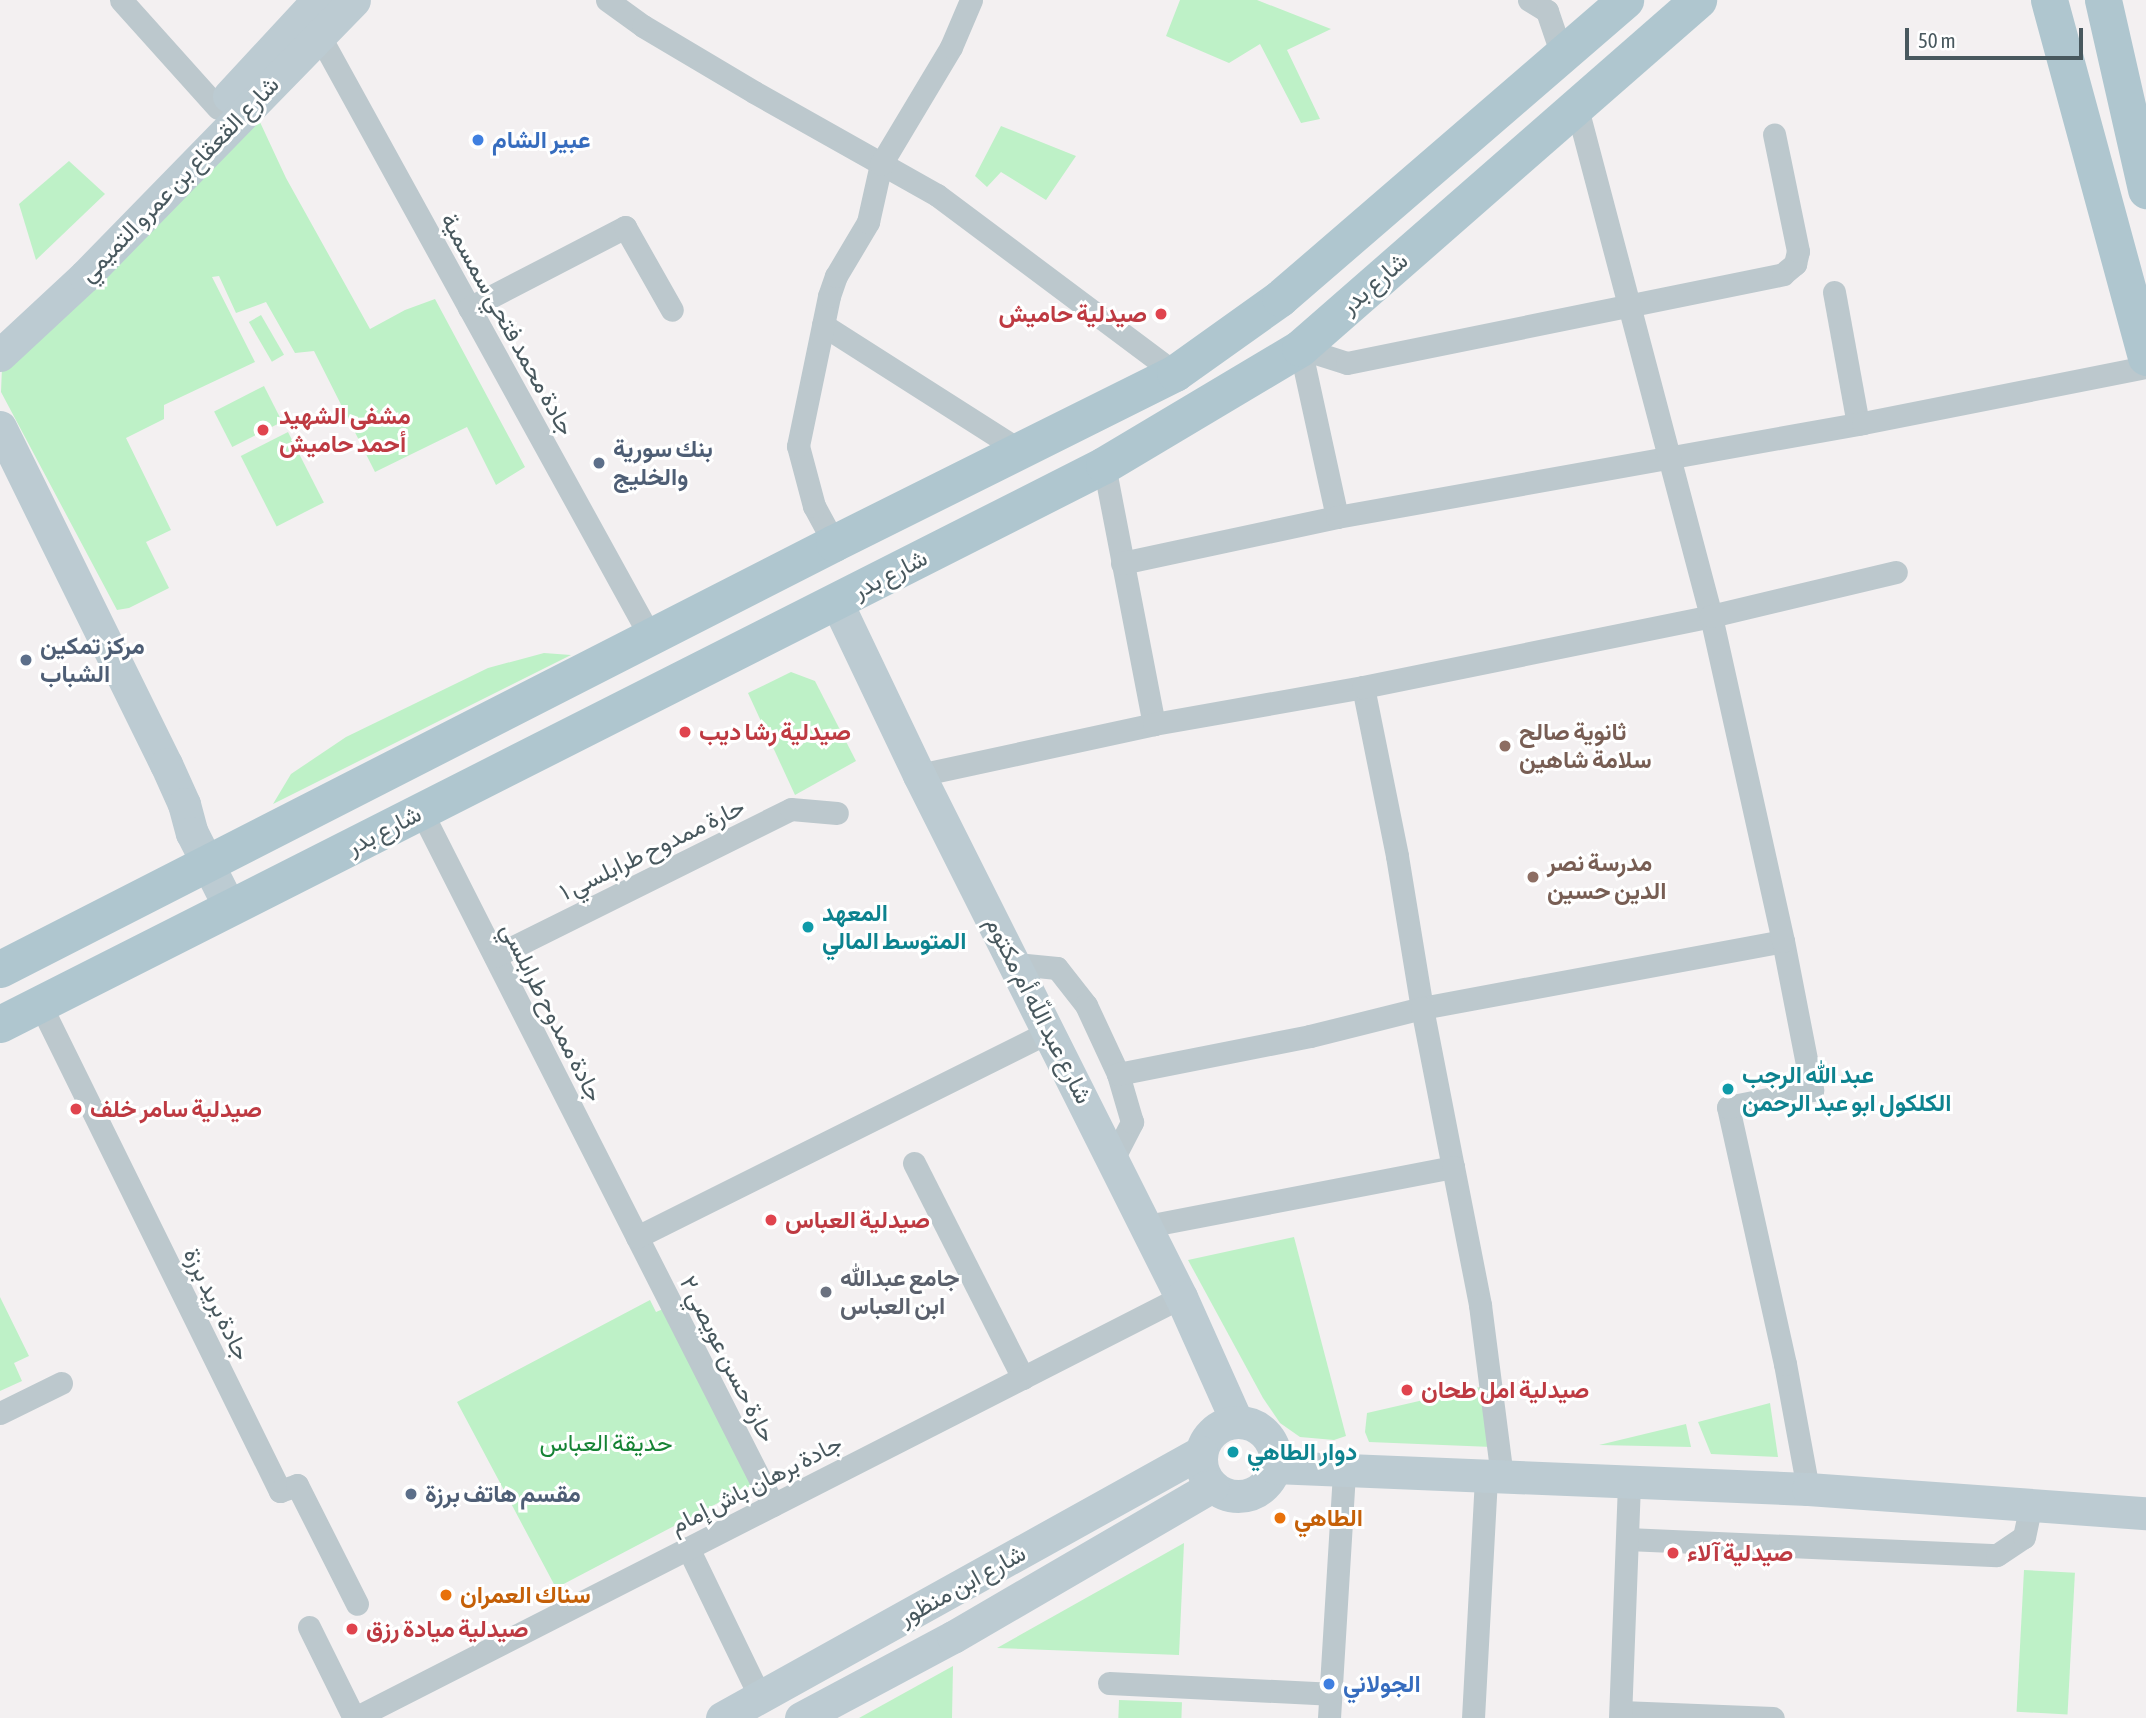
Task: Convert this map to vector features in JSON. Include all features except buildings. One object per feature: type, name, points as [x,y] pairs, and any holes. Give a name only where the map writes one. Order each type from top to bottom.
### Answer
[{"type":"main road","name":"شارع القعقاع بن عمرو التميمي","points":[[0,325],[24,307],[79,254],[317,0]]},
{"type":"main road","name":"شارع القعقاع بن عمرو التميمي","points":[[0,355],[85,276],[354,0]]},
{"type":"main road","name":"شارع بدر","points":[[0,1024],[1104,465],[1300,348],[1698,0]]},
{"type":"main road","points":[[2049,0],[2146,356]]},
{"type":"main road","points":[[2103,0],[2146,190]]},
{"type":"main road","name":"شارع بدر","points":[[0,969],[200,848],[651,638],[834,543],[1175,373],[1280,298],[1562,55],[1617,2]]},
{"type":"main road","points":[[0,427],[166,764],[200,848],[230,908]]},
{"type":"main road","points":[[0,476],[150,772],[171,811],[200,848]]},
{"type":"main road","name":"شارع عبد اللّه أم مكتوم","points":[[836,601],[919,775],[1050,1031],[1181,1297],[1237,1422]]},
{"type":"main road","points":[[1237,1422],[1258,1428],[1266,1436],[1275,1455],[1274,1466],[1263,1486],[1243,1496],[1221,1493],[1212,1486],[1201,1464],[1201,1452],[1214,1431],[1237,1422]]},
{"type":"main road","name":"شارع ابن منظور","points":[[722,1718],[1201,1452]]},
{"type":"main road","points":[[1274,1466],[1808,1489],[2146,1513]]},
{"type":"main road","name":"شارع ابن منظور","points":[[801,1718],[953,1637],[1212,1486]]},
{"type":"street","points":[[121,0],[218,108]]},
{"type":"street","points":[[607,0],[643,26],[937,195],[1175,373]]},
{"type":"street","points":[[834,543],[814,506],[798,446],[823,325],[836,276],[868,222],[881,164],[951,47],[971,0]]},
{"type":"street","points":[[1529,0],[1547,11],[1562,55]]},
{"type":"street","name":"جادة محمد فتحي سمسمية","points":[[319,35],[651,638]]},
{"type":"street","points":[[1577,108],[1627,304],[1671,456],[1711,616],[1783,941],[1812,1090],[1728,1107],[1785,1364],[1808,1489]]},
{"type":"street","points":[[1337,517],[1300,348],[1347,362],[1783,274],[1795,264],[1798,251],[1774,134]]},
{"type":"street","points":[[469,308],[625,227],[672,310]]},
{"type":"street","points":[[1834,292],[1858,424]]},
{"type":"street","points":[[823,325],[1021,451]]},
{"type":"street","points":[[1122,563],[1337,517],[1858,424],[2146,367]]},
{"type":"street","points":[[1104,465],[1154,724]]},
{"type":"street","points":[[919,775],[1154,724],[1363,687],[1711,616],[1896,572]]},
{"type":"street","points":[[1363,687],[1480,1305],[1494,1477],[1473,1718]]},
{"type":"street","name":"حارة ممدوح طرابلسي ١","points":[[495,957],[790,810],[837,813]]},
{"type":"street","name":"جادة ممدوح طرابلسي","points":[[421,811],[637,1237]]},
{"type":"street","points":[[1118,1074],[1310,1036],[1422,1008],[1783,941]]},
{"type":"street","points":[[1016,964],[1056,968],[1086,1005],[1118,1074],[1132,1122],[1113,1159]]},
{"type":"street","name":"جادة بريد برزة","points":[[40,1004],[280,1491],[298,1485],[357,1604]]},
{"type":"street","points":[[637,1237],[1050,1031]]},
{"type":"street","points":[[914,1163],[1023,1378]]},
{"type":"street","points":[[1146,1226],[1452,1167]]},
{"type":"street","name":"حارة حسن عويصي ٢","points":[[637,1237],[773,1505]]},
{"type":"street","name":"جادة برهان باش إمام","points":[[354,1718],[1181,1297]]},
{"type":"street","points":[[0,1413],[61,1383]]},
{"type":"street","points":[[1329,1718],[1344,1471]]},
{"type":"street","points":[[1629,1482],[1620,1715],[1773,1718]]},
{"type":"street","points":[[1628,1539],[1997,1555],[2024,1537],[2031,1505]]},
{"type":"street","points":[[688,1548],[761,1697]]},
{"type":"street","points":[[309,1627],[354,1718]]},
{"type":"street","points":[[1109,1682],[1330,1694]]},
{"type":"green space","points":[[1180,0],[1257,0],[1331,29],[1287,50],[1320,119],[1301,123],[1260,44],[1229,63],[1166,36]]},
{"type":"green space","points":[[259,120],[286,178],[370,329],[405,310],[435,299],[525,467],[496,485],[467,427],[375,472],[314,351],[295,353],[266,302],[236,313],[219,276],[212,277],[255,362],[164,405],[164,419],[126,438],[171,530],[146,542],[169,588],[129,608],[117,610],[1,392],[2,367]]},
{"type":"green space","points":[[1001,126],[1076,156],[1046,200],[1001,172],[987,187],[975,176]]},
{"type":"green space","points":[[69,161],[105,194],[36,260],[19,204]]},
{"type":"green space","points":[[261,315],[284,355],[272,362],[249,322]]},
{"type":"green space","points":[[264,386],[282,422],[232,447],[214,411]]},
{"type":"green space","points":[[288,432],[324,502],[277,526],[241,456]]},
{"type":"green space","points":[[544,653],[571,655],[273,804],[291,774],[346,737],[488,668]]},
{"type":"green space","points":[[791,672],[815,681],[856,761],[795,795],[748,693]]},
{"type":"green space","points":[[1294,1237],[1346,1436],[1334,1440],[1300,1437],[1280,1423],[1263,1398],[1188,1260]]},
{"type":"green space","points":[[0,1297],[29,1356],[14,1363],[22,1381],[0,1391]]},
{"type":"green space","name":"حديقة العباس","points":[[650,1300],[656,1312],[663,1309],[756,1483],[556,1588],[457,1402]]},
{"type":"green space","points":[[1480,1387],[1492,1447],[1369,1442],[1365,1432],[1367,1413]]},
{"type":"green space","points":[[1770,1403],[1778,1457],[1711,1454],[1698,1422]]},
{"type":"green space","points":[[1686,1424],[1691,1447],[1599,1445]]},
{"type":"green space","points":[[1184,1543],[1179,1655],[997,1648]]},
{"type":"green space","points":[[2024,1570],[2075,1573],[2067,1714],[2017,1712]]},
{"type":"green space","points":[[953,1666],[952,1718],[859,1718]]},
{"type":"green space","points":[[1119,1700],[1182,1702],[1181,1718],[1118,1718]]},
{"type":"place","name":"عبير الشام","points":[[478,140]]},
{"type":"place","name":"صيدلية حاميش","points":[[1161,314]]},
{"type":"place","name":"مشفى الشهيد أحمد حاميش","points":[[263,430]]},
{"type":"place","name":"بنك سورية والخليج","points":[[599,463]]},
{"type":"place","name":"مركز تمكين الشباب","points":[[26,660]]},
{"type":"place","name":"صيدلية رشا ديب","points":[[685,732]]},
{"type":"place","name":"ثانوية صالح سلامة شاهين","points":[[1505,746]]},
{"type":"place","name":"مدرسة نصر الدين حسين","points":[[1533,877]]},
{"type":"place","name":"المعهد المتوسط المالي","points":[[808,927]]},
{"type":"place","name":"عبد الله الرجب الكلكول ابو عبد الرحمن","points":[[1728,1089]]},
{"type":"place","name":"صيدلية سامر خلف","points":[[76,1109]]},
{"type":"place","name":"صيدلية العباس","points":[[771,1220]]},
{"type":"place","name":"جامع عبدالله ابن العباس","points":[[826,1292]]},
{"type":"place","name":"صيدلية امل طحان","points":[[1407,1390]]},
{"type":"place","name":"دوار الطاهي","points":[[1233,1452]]},
{"type":"place","name":"مقسم هاتف برزة","points":[[411,1494]]},
{"type":"place","name":"الطاهي","points":[[1280,1518]]},
{"type":"place","name":"صيدلية آلاء","points":[[1673,1553]]},
{"type":"place","name":"سناك العمران","points":[[446,1595]]},
{"type":"place","name":"صيدلية ميادة رزق","points":[[352,1629]]},
{"type":"place","name":"الجولاني","points":[[1329,1684]]}]
